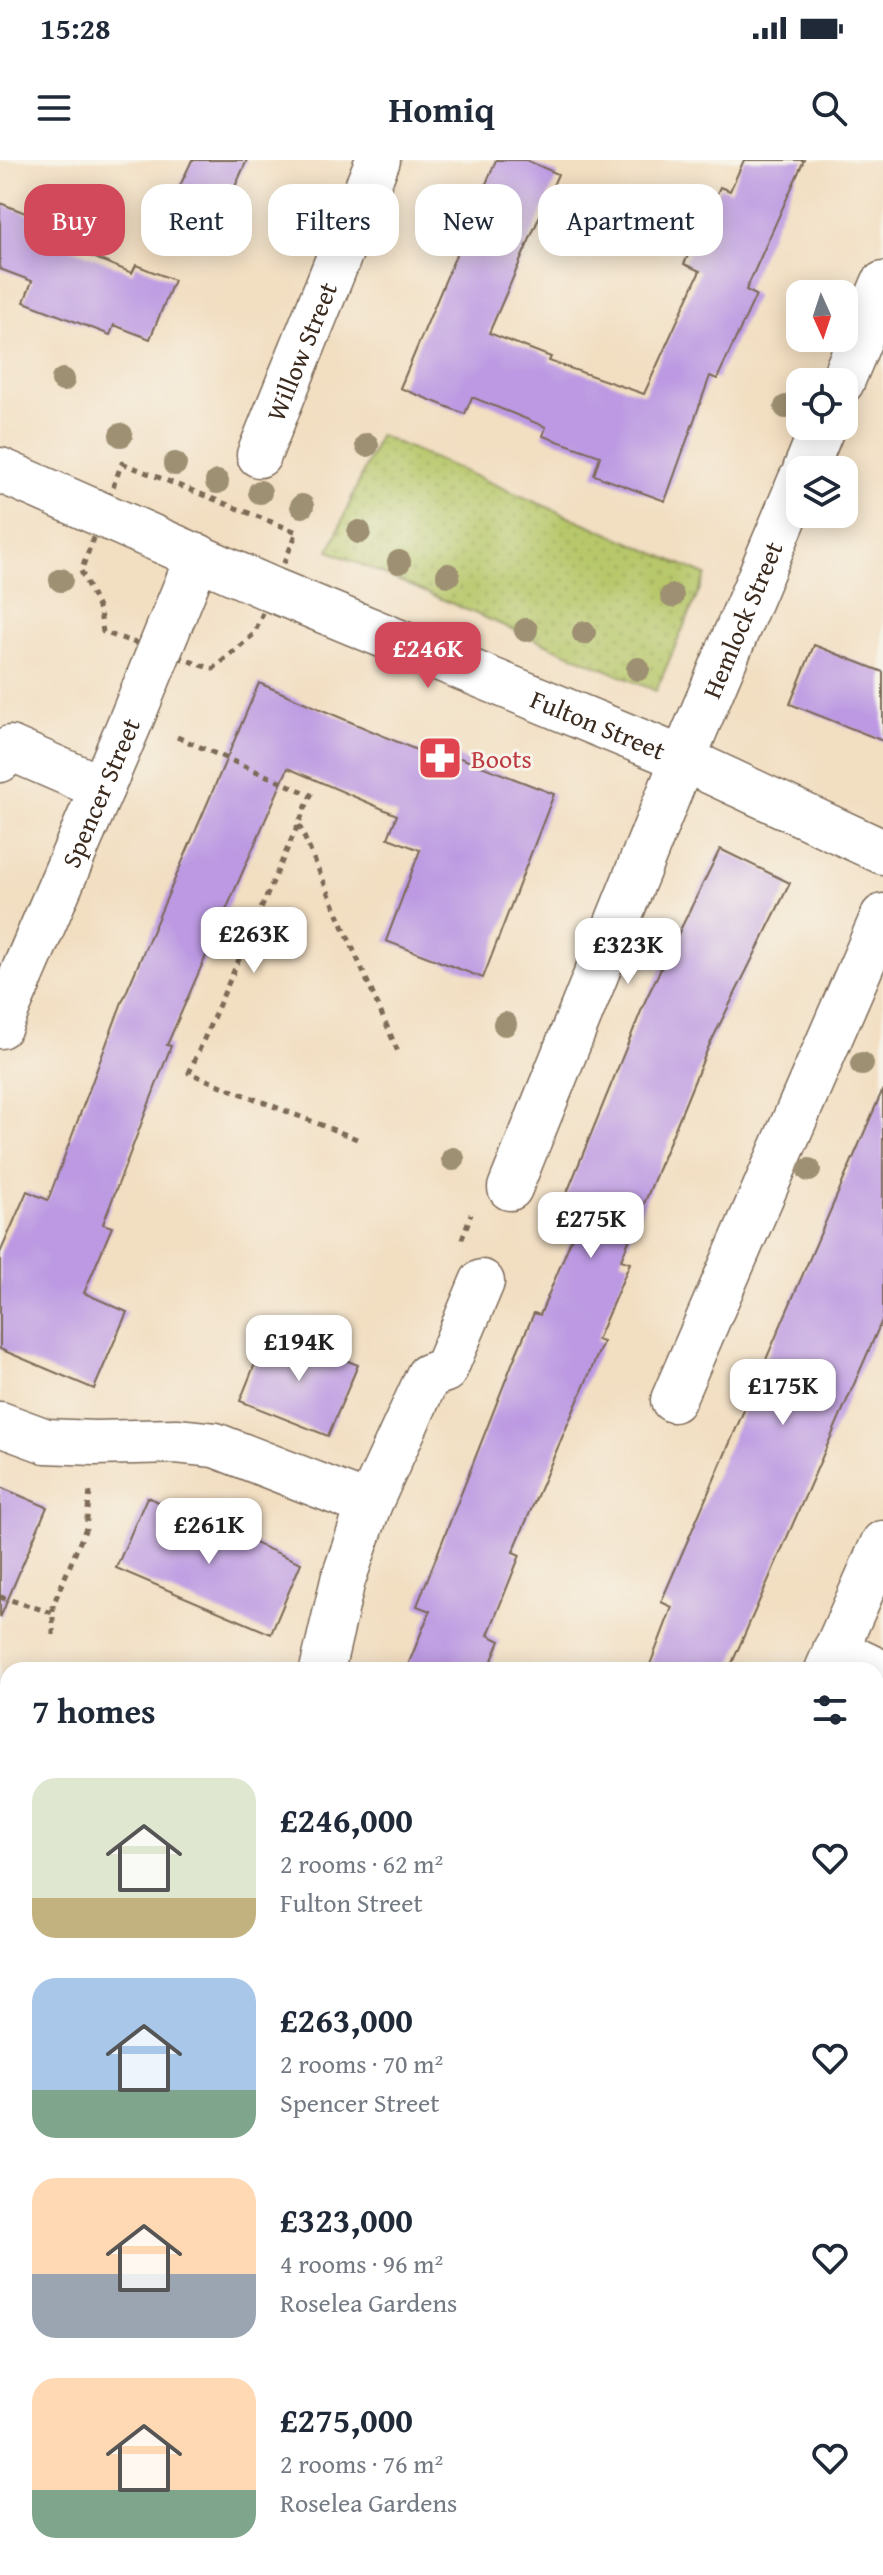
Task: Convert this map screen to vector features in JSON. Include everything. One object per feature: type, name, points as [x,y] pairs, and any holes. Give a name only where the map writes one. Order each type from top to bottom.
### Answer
[{"type":"street","name":"Willow Street","points":[[259,455],[378,160]]},
{"type":"street","points":[[848,368],[883,284]]},
{"type":"street","name":"Fulton Street","points":[[0,470],[683,759],[883,852]]},
{"type":"street","name":"Hemlock Street","points":[[510,1188],[683,759],[786,514]]},
{"type":"street","name":"Spencer Street","points":[[0,1026],[198,556]]},
{"type":"street","points":[[0,760],[10,748],[102,788]]},
{"type":"street","points":[[673,1400],[883,916]]},
{"type":"street","points":[[324,1662],[343,1580],[369,1505],[428,1376],[445,1370],[482,1282]]},
{"type":"street","points":[[0,1424],[46,1441],[176,1441],[215,1445],[369,1505]]},
{"type":"street","points":[[831,1660],[883,1543]]},
{"type":"path","points":[[132,718],[311,795],[189,1073],[362,1141]]},
{"type":"path","points":[[299,824],[399,1054]]},
{"type":"path","points":[[53,1635],[53,1605],[86,1528],[95,1443]]},
{"type":"path","points":[[0,1597],[53,1613]]},
{"type":"green space","points":[[379,435],[706,575],[656,691],[329,551]]},
{"type":"building","points":[[192,160],[247,160],[236,184],[181,184]]},
{"type":"building","points":[[496,160],[526,160],[558,174],[554,184],[538,184],[538,220],[489,333],[551,357],[549,361],[644,394],[700,271],[684,264],[688,256],[723,256],[723,188],[730,191],[744,160],[804,160],[746,290],[756,295],[717,379],[710,376],[665,501],[594,475],[600,456],[543,436],[546,427],[472,397],[465,414],[400,388],[456,256],[522,256],[522,184],[486,184]]},
{"type":"building","points":[[0,203],[24,212],[24,256],[90,256],[132,273],[136,265],[174,280],[150,339],[114,325],[110,335],[24,302],[32,281],[0,269]]},
{"type":"building","points":[[814,645],[883,672],[883,741],[790,704]]},
{"type":"building","points":[[259,683],[421,752],[424,744],[554,794],[483,978],[386,941],[420,850],[388,838],[397,815],[288,768],[167,1045],[171,1046],[103,1224],[112,1227],[84,1293],[127,1312],[94,1389],[0,1349],[0,1253],[27,1191],[48,1200],[122,1002]]},
{"type":"building","points":[[720,849],[790,883],[708,1048],[621,1260],[630,1263],[597,1340],[603,1342],[513,1552],[520,1555],[488,1635],[500,1641],[491,1662],[409,1662],[430,1611],[417,1606],[514,1359],[534,1313],[540,1315],[578,1223],[558,1215],[646,999]]},
{"type":"building","points":[[883,1089],[883,1318],[732,1662],[651,1662],[672,1607],[661,1602]]},
{"type":"building","points":[[269,1329],[358,1365],[328,1436],[240,1401]]},
{"type":"building","points":[[0,1487],[47,1507],[0,1618]]},
{"type":"building","points":[[147,1497],[301,1563],[271,1634],[116,1568]]},
{"type":"place","name":"Boots","points":[[440,758]]}]
